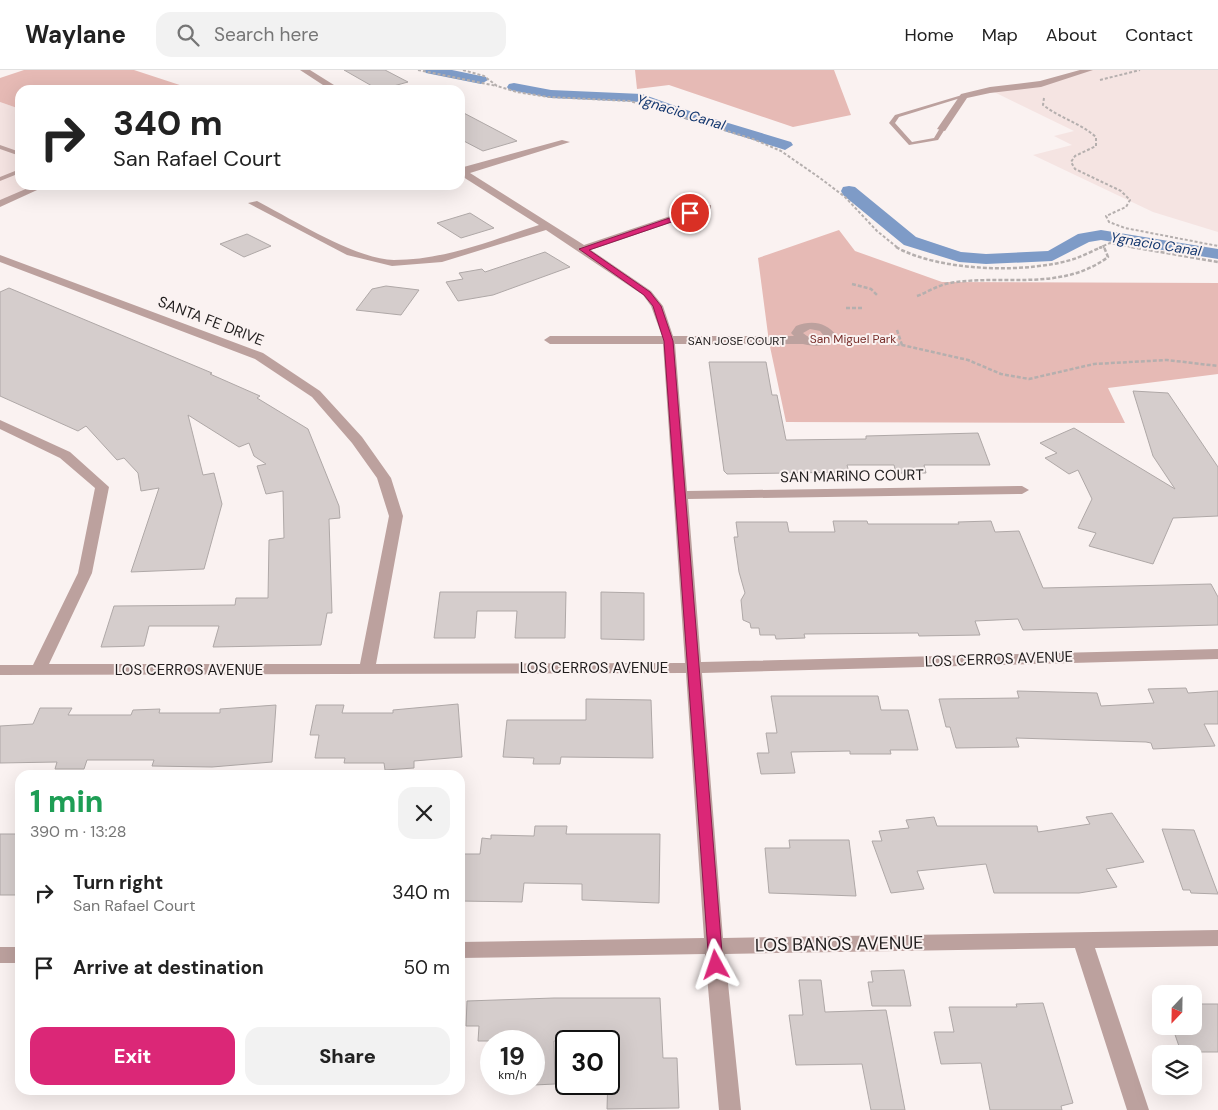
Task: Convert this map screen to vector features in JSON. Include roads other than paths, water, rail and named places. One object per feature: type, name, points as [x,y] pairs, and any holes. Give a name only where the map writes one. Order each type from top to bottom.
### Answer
[{"type":"street","points":[[304,70],[330,85]]},
{"type":"street","points":[[942,130],[964,96],[990,90],[1041,84],[1089,70]]},
{"type":"street","points":[[465,170],[565,142]]},
{"type":"street","points":[[465,174],[583,249],[647,294],[657,306],[669,341],[714,946],[730,1110]]},
{"type":"street","points":[[0,204],[32,190]]},
{"type":"street","points":[[253,204],[351,253],[392,263],[442,259],[548,226]]},
{"type":"street","points":[[583,249],[708,207]]},
{"type":"street","name":"SANTA FE DRIVE","points":[[0,258],[259,356],[316,394],[334,414],[357,440],[384,478],[396,516],[367,670]]},
{"type":"street","name":"SAN JOSE COURT","points":[[550,340],[804,340]]},
{"type":"street","points":[[0,424],[65,455],[102,487],[85,573],[38,670]]},
{"type":"street","name":"SAN MARINO COURT","points":[[681,495],[1022,490]]},
{"type":"street","name":"LOS CERROS AVENUE","points":[[0,670],[693,668],[1218,654]]},
{"type":"street","name":"LOS BANOS AVENUE","points":[[465,950],[1218,938]]},
{"type":"street","points":[[1082,940],[1138,1110]]},
{"type":"street","points":[[0,955],[15,955]]},
{"type":"lane","points":[[942,130],[936,139],[911,144],[892,122],[897,116],[964,96]]},
{"type":"lane","points":[[0,147],[15,152]]},
{"type":"lane","points":[[0,180],[15,173]]},
{"type":"waterway","name":"Ygnacio Canal","points":[[431,70],[481,80]]},
{"type":"waterway","name":"Ygnacio Canal","points":[[514,87],[551,94],[642,98],[690,116],[785,145]]},
{"type":"waterway","name":"Ygnacio Canal","points":[[849,191],[910,241],[959,257],[986,259],[1052,256],[1084,238],[1101,235],[1218,254]]},
{"type":"park label","name":"San Miguel Park","points":[[853,339]]}]
